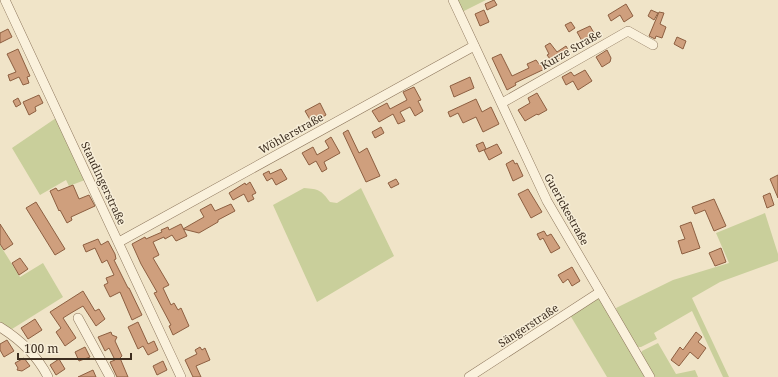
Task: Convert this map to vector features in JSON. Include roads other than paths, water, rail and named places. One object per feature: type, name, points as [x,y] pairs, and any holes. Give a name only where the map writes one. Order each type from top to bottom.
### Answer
[{"type":"street","name":"Staudingerstraße","points":[[5,0],[182,377]]},
{"type":"street","name":"Guerickestraße","points":[[453,0],[547,200],[650,377]]},
{"type":"street","name":"Kurze Straße","points":[[502,104],[628,31],[653,45]]},
{"type":"street","name":"Wöhlerstraße","points":[[119,242],[474,46]]},
{"type":"street","name":"Sängerstraße","points":[[469,377],[600,292]]},
{"type":"street","points":[[78,318],[110,377]]},
{"type":"street","points":[[0,327],[16,337],[28,348],[48,377]]}]
